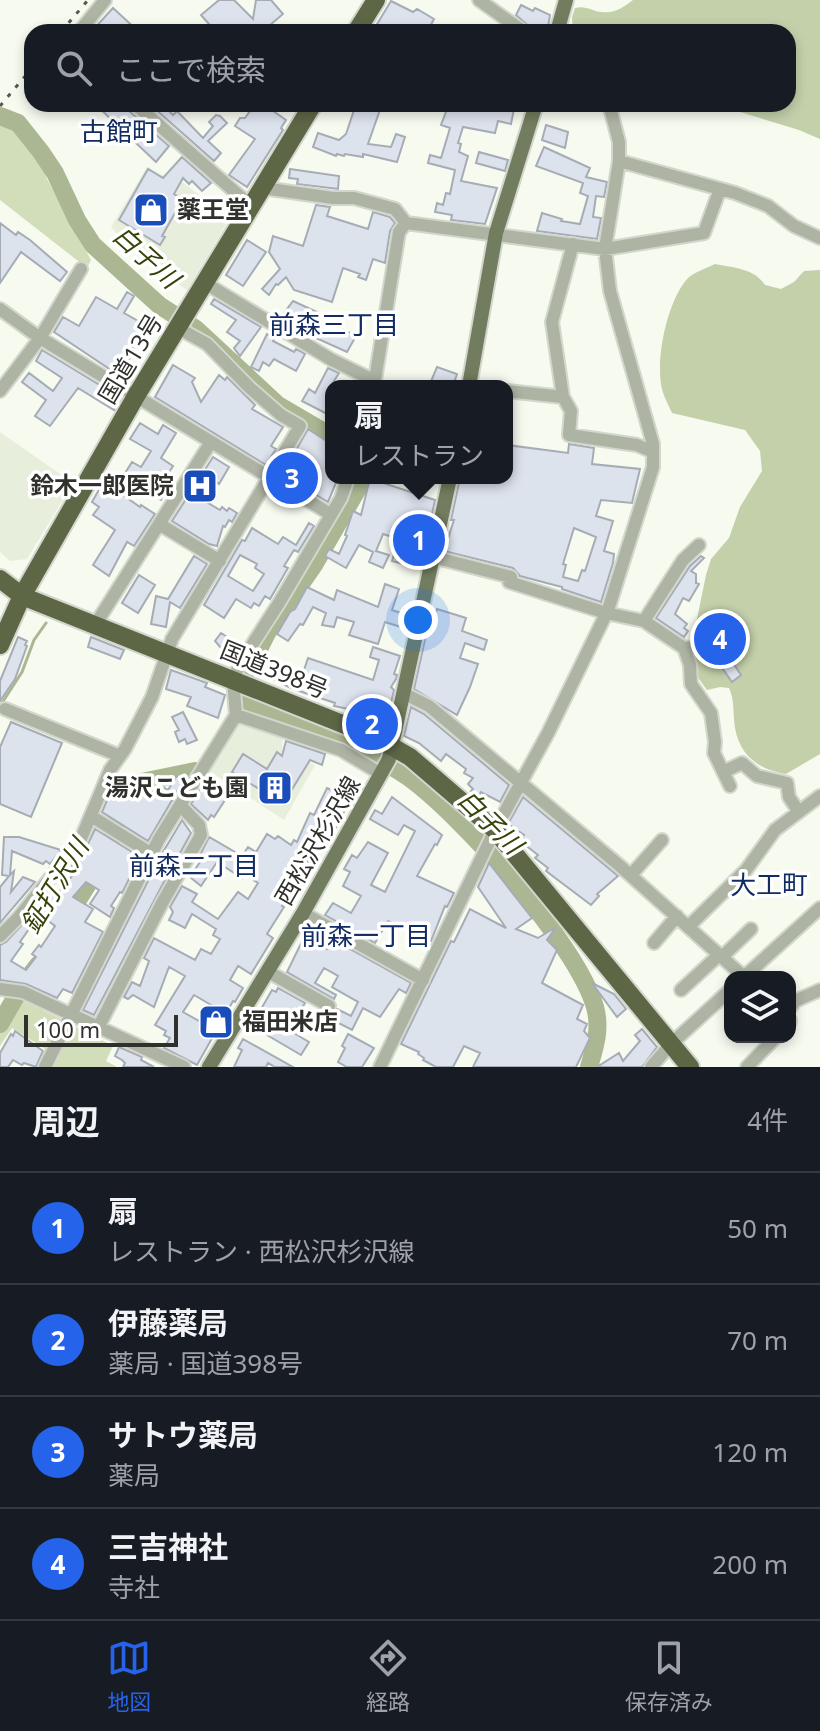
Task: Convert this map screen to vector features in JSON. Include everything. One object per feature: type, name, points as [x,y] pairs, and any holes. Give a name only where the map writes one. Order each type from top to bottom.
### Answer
[{"type":"highway","points":[[362,24],[376,0]]},
{"type":"highway","name":"国道13号","points":[[0,645],[22,596],[136,396],[308,112]]},
{"type":"highway","name":"国道398号","points":[[0,579],[22,596],[233,679],[386,762],[410,757],[493,834],[690,1067]]},
{"type":"main road","points":[[559,24],[566,0]]},
{"type":"main road","points":[[470,380],[496,233],[534,112]]},
{"type":"main road","name":"西松沢杉沢線","points":[[209,1067],[303,913],[386,762],[449,484]]},
{"type":"street","points":[[86,24],[105,0]]},
{"type":"street","points":[[479,0],[513,24]]},
{"type":"street","points":[[144,112],[251,206]]},
{"type":"street","points":[[380,1067],[493,834],[548,733],[606,613],[653,467],[653,452],[610,291],[605,249],[619,161],[619,142],[611,112]]},
{"type":"street","points":[[619,161],[768,206],[794,226],[820,238]]},
{"type":"street","points":[[263,188],[354,198],[395,209],[406,223],[605,249],[704,233],[720,189]]},
{"type":"street","points":[[374,380],[399,232],[406,223]]},
{"type":"street","points":[[573,244],[552,322],[563,397],[571,411],[569,435],[637,445],[653,452]]},
{"type":"street","points":[[0,391],[40,338],[81,269]]},
{"type":"street","points":[[205,283],[369,380]]},
{"type":"street","points":[[0,309],[40,338],[330,514]]},
{"type":"street","points":[[0,936],[80,841],[110,770],[152,697],[172,639],[300,426],[281,415],[250,388],[207,344],[178,328]]},
{"type":"street","points":[[513,392],[563,397]]},
{"type":"street","points":[[95,625],[211,442]]},
{"type":"street","points":[[45,1067],[152,854],[236,715],[233,679],[341,498],[346,484]]},
{"type":"street","points":[[159,524],[220,561]]},
{"type":"street","points":[[644,621],[683,560],[699,545]]},
{"type":"street","points":[[433,557],[511,577],[509,582],[606,613],[644,621],[684,648],[690,665],[691,684],[711,713],[714,753],[730,786]]},
{"type":"street","points":[[684,648],[705,647]]},
{"type":"street","points":[[403,693],[429,706],[631,875],[737,971]]},
{"type":"street","points":[[5,709],[120,756]]},
{"type":"street","points":[[236,715],[386,762]]},
{"type":"street","points":[[723,772],[742,763],[757,776],[787,783],[789,797],[799,812]]},
{"type":"street","points":[[689,926],[746,870],[775,830],[820,796]]},
{"type":"street","points":[[98,1028],[201,835],[199,825],[180,805]]},
{"type":"street","points":[[91,816],[152,854]]},
{"type":"street","points":[[631,875],[662,840]]},
{"type":"street","points":[[751,971],[820,908]]},
{"type":"street","points":[[303,913],[423,980]]},
{"type":"street","points":[[654,943],[677,916]]},
{"type":"street","points":[[681,990],[751,929]]},
{"type":"street","points":[[267,971],[329,1006]]},
{"type":"street","points":[[0,989],[19,991],[184,1067]]},
{"type":"street","points":[[796,1001],[820,990]]},
{"type":"street","points":[[651,1067],[672,1043],[724,995]]},
{"type":"street","points":[[747,1067],[770,1043]]},
{"type":"shaded area","points":[[147,167],[166,177],[170,173],[230,218],[187,290],[141,260],[111,227]]},
{"type":"shaded area","points":[[0,432],[73,483],[27,559],[10,561],[0,552]]},
{"type":"shaded area","points":[[239,723],[283,738],[282,751],[315,765],[284,820],[208,770]]},
{"type":"green space","points":[[633,0],[820,0],[820,139],[740,112],[796,112],[796,24],[572,24],[575,8],[611,12]]},
{"type":"green space","points":[[0,120],[22,139],[39,161],[91,260],[87,268],[0,200]]},
{"type":"green space","points":[[715,264],[749,272],[765,285],[781,289],[794,282],[804,271],[820,270],[820,754],[786,774],[756,763],[743,750],[736,731],[729,688],[707,690],[694,666],[694,634],[711,559],[729,538],[740,507],[762,471],[760,451],[745,430],[672,413],[662,389],[660,363],[668,316],[687,279]]},
{"type":"green space","points":[[18,998],[65,1021],[50,1052],[12,1028],[0,1046],[0,1029]]},
{"type":"green space","points":[[71,1024],[113,1046],[106,1061],[117,1067],[48,1067]]},
{"type":"building","points":[[219,0],[234,0],[253,19],[256,0],[271,0],[283,14],[271,24],[209,24],[201,15]]},
{"type":"building","points":[[391,1],[413,12],[417,9],[434,19],[431,24],[377,24]]},
{"type":"building","points":[[521,5],[550,15],[548,24],[526,24],[516,15]]},
{"type":"building","points":[[113,8],[130,24],[98,24]]},
{"type":"building","points":[[103,112],[130,112],[169,146],[156,162]]},
{"type":"building","points":[[159,112],[173,115],[178,112],[203,138],[213,126],[209,122],[216,115],[220,116],[227,123],[208,141],[221,153],[214,161]]},
{"type":"building","points":[[249,112],[274,112],[286,120],[281,128],[283,130],[247,187],[229,175],[255,139],[235,126],[240,118],[245,118]]},
{"type":"building","points":[[353,112],[379,112],[368,144],[391,147],[396,134],[405,137],[397,162],[363,154],[363,157],[336,156],[313,147],[318,133],[339,140],[346,134]]},
{"type":"building","points":[[446,112],[513,112],[511,124],[498,121],[495,133],[463,127],[458,143],[461,144],[459,152],[468,156],[461,181],[497,188],[485,224],[451,220],[452,215],[435,212],[437,203],[443,205],[446,193],[450,194],[455,170],[428,163],[430,155],[441,158],[450,128],[441,125]]},
{"type":"building","points":[[546,125],[568,132],[565,148],[542,140]]},
{"type":"building","points":[[544,147],[590,168],[586,177],[607,182],[604,197],[596,196],[593,217],[601,218],[597,239],[537,231],[542,213],[561,221],[580,224],[588,196],[580,193],[583,183],[536,166]]},
{"type":"building","points":[[479,152],[508,160],[505,171],[476,163]]},
{"type":"building","name":"薬王堂","points":[[182,157],[211,183],[202,191],[192,181],[189,184],[183,178],[174,194],[183,199],[160,245],[119,220],[148,169],[163,178]]},
{"type":"building","points":[[290,169],[339,176],[338,189],[297,184],[298,179],[289,178]]},
{"type":"building","points":[[316,205],[330,207],[327,216],[368,229],[373,212],[390,217],[395,223],[390,231],[385,263],[373,259],[366,280],[358,277],[360,274],[343,268],[332,302],[294,290],[286,277],[276,284],[269,295],[262,289],[280,269],[269,252],[273,236],[303,246]]},
{"type":"building","points":[[0,223],[16,235],[18,232],[30,240],[67,272],[60,281],[21,252],[0,283]]},
{"type":"building","points":[[247,240],[266,252],[243,286],[226,275]]},
{"type":"building","points":[[127,292],[134,296],[124,313],[145,325],[120,376],[54,332],[63,317],[79,326],[96,297],[117,309]]},
{"type":"building","points":[[214,299],[261,327],[240,356],[234,348],[240,341],[227,332],[236,320],[211,304]]},
{"type":"building","points":[[293,301],[332,319],[330,323],[356,336],[347,352],[305,333],[281,317]]},
{"type":"building","points":[[267,334],[273,341],[305,354],[296,371],[274,359],[269,366],[263,362],[259,371],[251,367]]},
{"type":"building","points":[[42,350],[121,398],[114,410],[78,388],[50,426],[35,416],[46,400],[22,382],[29,373],[53,391],[62,378],[36,361]]},
{"type":"building","points":[[173,365],[195,378],[192,382],[201,402],[219,375],[225,380],[227,377],[255,405],[252,409],[283,427],[271,446],[276,449],[266,465],[155,397]]},
{"type":"building","points":[[437,367],[457,374],[455,380],[432,380]]},
{"type":"building","points":[[328,368],[339,373],[335,380],[325,380],[325,413],[302,401],[309,389],[315,393]]},
{"type":"building","points":[[140,423],[158,434],[163,425],[176,433],[161,458],[173,466],[166,477],[172,480],[161,500],[122,478],[132,462],[141,467],[151,451],[130,439]]},
{"type":"building","points":[[308,429],[325,440],[325,484],[336,484],[328,502],[300,485],[305,478],[287,466]]},
{"type":"building","points":[[569,444],[594,448],[592,464],[640,469],[632,503],[601,500],[596,516],[613,521],[604,551],[614,554],[613,563],[601,602],[520,576],[513,568],[444,551],[454,520],[451,520],[459,484],[513,484],[513,446],[568,453]],"holes":[[[574,528],[596,537],[585,571],[582,570],[578,581],[563,577],[566,565],[563,564]]]},
{"type":"building","points":[[213,457],[229,467],[219,484],[215,481],[203,500],[220,510],[222,507],[227,511],[229,508],[237,513],[232,522],[229,520],[223,526],[217,546],[172,521]]},
{"type":"building","points":[[109,472],[119,478],[113,488],[155,514],[134,546],[127,542],[109,576],[93,565],[115,530],[93,515],[99,507],[92,502]]},
{"type":"building","points":[[369,484],[386,484],[435,500],[420,568],[392,561],[399,539],[383,534],[376,551],[389,555],[383,568],[369,562],[373,552],[359,545],[346,568],[325,556],[329,549],[339,554],[353,511],[361,515]]},
{"type":"building","points":[[309,523],[314,526],[298,552],[294,550],[284,566],[288,568],[270,599],[265,596],[259,606],[254,603],[251,608],[236,599],[224,618],[204,605],[252,528],[278,544],[283,537],[296,545]],"holes":[[[240,555],[257,564],[255,568],[264,574],[253,591],[228,576]]]},
{"type":"building","points":[[194,556],[207,564],[180,608],[170,602],[166,627],[151,624],[156,596],[168,599]]},
{"type":"building","points":[[701,556],[704,558],[691,571],[696,574],[696,583],[699,584],[689,601],[683,598],[675,614],[687,624],[684,628],[688,631],[684,637],[656,618],[690,566]]},
{"type":"building","points":[[139,575],[155,585],[138,613],[122,603]]},
{"type":"building","points":[[385,584],[399,589],[392,610],[410,616],[407,629],[385,622],[378,644],[349,635],[354,622],[337,617],[334,627],[322,625],[326,613],[313,607],[303,625],[300,624],[288,641],[277,634],[307,587],[334,600],[337,590],[378,607]]},
{"type":"building","points":[[437,609],[466,618],[462,631],[487,640],[484,650],[465,643],[460,658],[478,664],[457,715],[414,689],[431,613],[435,615]]},
{"type":"building","points":[[710,615],[718,628],[723,624],[728,632],[728,641],[737,655],[731,660],[741,675],[732,682],[716,659],[714,645],[721,649],[702,621]]},
{"type":"building","points":[[221,633],[241,646],[231,662],[224,659],[227,655],[215,641]]},
{"type":"building","points":[[18,637],[27,641],[27,646],[15,679],[0,701],[0,681]]},
{"type":"building","points":[[91,637],[124,650],[120,659],[88,647]]},
{"type":"building","points":[[373,647],[400,656],[394,674],[397,675],[396,679],[391,687],[394,690],[386,725],[361,716],[363,712],[334,706],[335,703],[293,689],[264,675],[266,671],[260,669],[264,660],[302,676],[308,658],[373,680],[379,660],[370,657]]},
{"type":"building","points":[[171,670],[207,683],[205,687],[225,695],[218,718],[187,706],[191,697],[166,689]]},
{"type":"building","points":[[411,707],[424,714],[509,785],[500,802],[481,792],[479,796],[471,791],[473,789],[468,784],[473,778],[446,754],[441,761],[419,743],[404,736]]},
{"type":"building","points":[[183,712],[197,740],[187,744],[185,739],[179,742],[175,732],[179,730],[172,717]]},
{"type":"building","points":[[11,722],[62,743],[31,817],[0,804],[0,747]]},
{"type":"building","name":"湯沢こども園","points":[[286,741],[325,754],[322,765],[310,760],[283,804],[232,772],[243,754],[267,769],[277,752],[282,756]]},
{"type":"building","points":[[188,773],[148,841],[102,812],[114,784],[132,787],[149,798],[158,784],[168,790],[176,777],[184,777]]},
{"type":"building","points":[[204,783],[227,797],[214,817],[211,815],[208,820],[191,804]]},
{"type":"building","points":[[327,788],[350,800],[328,843],[322,840],[318,847],[313,844],[304,859],[314,865],[304,882],[296,877],[286,892],[289,894],[284,907],[267,934],[273,938],[251,974],[238,966],[230,980],[243,988],[197,1065],[164,1048],[170,1038],[164,1035],[166,1031],[155,1025],[185,976],[169,967],[154,1007],[133,995],[128,999],[124,997],[132,982],[140,986],[149,961],[144,958],[154,938],[195,960],[201,949],[211,954],[220,939],[213,935],[216,929],[192,914],[185,928],[169,920],[173,912],[170,907],[182,886],[197,894],[192,902],[218,919],[238,892],[248,899],[258,883],[244,874],[242,878],[217,862],[201,886],[190,877],[202,859],[199,857],[209,837],[242,856],[248,847],[256,852],[267,834],[275,839],[278,836],[291,845],[294,840],[297,842],[310,813],[314,815]],"holes":[[[194,995],[218,1009],[208,1026],[183,1012]]]},
{"type":"building","points":[[392,797],[442,835],[417,876],[454,893],[445,906],[431,941],[388,921],[375,943],[325,915],[333,903],[351,913],[361,896],[343,886],[350,872],[344,869],[352,855],[357,858],[368,842],[388,853],[371,885],[385,892],[415,831],[404,825],[398,835],[370,819],[375,810],[382,814]]},
{"type":"building","points":[[523,797],[618,876],[597,894],[599,896],[591,905],[546,871],[548,868],[535,858],[538,855],[524,844],[524,835],[508,824]]},
{"type":"building","points":[[182,820],[191,833],[173,866],[160,857]]},
{"type":"building","points":[[95,829],[140,857],[122,893],[111,906],[114,908],[110,917],[90,904],[99,890],[86,882],[73,897],[93,909],[85,922],[103,932],[72,993],[63,989],[57,998],[26,984],[0,980],[0,945],[33,913],[38,916],[11,961],[26,970],[36,957],[32,954],[39,945],[41,947],[55,926],[38,913],[46,903],[43,901],[54,888],[59,892],[77,870],[72,866]]},
{"type":"building","points":[[4,837],[19,837],[61,850],[50,864],[12,851],[10,875],[14,871],[11,892],[23,877],[35,882],[0,923],[0,887],[9,876],[2,875]]},
{"type":"building","points":[[489,863],[532,918],[516,929],[538,938],[556,927],[547,940],[557,950],[542,983],[583,1005],[577,1019],[587,1024],[584,1031],[590,1038],[576,1067],[473,1067],[480,1053],[464,1046],[453,1067],[436,1067],[423,1060],[419,1052],[401,1044],[470,909],[506,928],[478,887]]},
{"type":"building","points":[[153,871],[166,878],[94,1015],[83,1010]]},
{"type":"building","points":[[309,927],[317,931],[312,940],[327,949],[331,941],[341,944],[411,983],[406,993],[399,989],[380,1017],[363,1008],[352,1030],[327,1017],[337,1009],[351,1016],[358,1002],[332,987],[338,976],[324,968],[315,983],[336,995],[334,999],[287,972]]},
{"type":"building","points":[[592,983],[614,994],[626,1009],[617,1017]]},
{"type":"building","points":[[278,988],[305,1003],[302,1008],[308,1012],[303,1020],[290,1012],[282,1026],[309,1042],[301,1055],[255,1028],[257,1025],[253,1023],[272,990],[276,992]]},
{"type":"building","points":[[642,1029],[657,1047],[642,1067],[597,1067],[619,1053],[623,1061],[640,1041],[635,1035]]},
{"type":"building","points":[[15,1031],[43,1051],[36,1067],[13,1060],[8,1067],[0,1067],[0,1053]]},
{"type":"building","points":[[348,1034],[374,1048],[362,1067],[347,1067],[338,1062]]},
{"type":"building","points":[[243,1039],[293,1067],[275,1067],[268,1063],[266,1067],[234,1067],[242,1050],[238,1048]]},
{"type":"building","points":[[119,1047],[142,1057],[141,1060],[154,1067],[123,1067],[125,1063],[115,1056]]},
{"type":"waterway","name":"白子川","points":[[0,116],[18,123],[41,152],[93,245],[159,305],[196,329],[278,405],[325,432]]},
{"type":"waterway","name":"白子川","points":[[249,669],[267,633],[314,565],[361,484]]},
{"type":"waterway","points":[[0,706],[22,672],[34,640],[46,623]]},
{"type":"waterway","name":"白子川","points":[[245,699],[247,704],[267,714],[389,765],[431,795],[486,850],[542,917],[584,981],[595,1007],[597,1023],[589,1067]]},
{"type":"waterway","name":"鉦打沢川","points":[[66,919],[108,852],[126,788],[132,784],[195,771]]},
{"type":"waterway","name":"鉦打沢川","points":[[0,1024],[38,965]]},
{"type":"railway","points":[[68,24],[88,0]]},
{"type":"railway","points":[[0,106],[24,78]]},
{"type":"place","name":"薬王堂","points":[[151,210]]},
{"type":"place","name":"サトウ薬局","points":[[292,478]]},
{"type":"place","name":"鈴木一郎医院","points":[[200,486]]},
{"type":"place","name":"扇","points":[[419,540]]},
{"type":"place","name":"三吉神社","points":[[720,639]]},
{"type":"place","name":"伊藤薬局","points":[[372,724]]},
{"type":"place","name":"湯沢こども園","points":[[275,788]]},
{"type":"place","name":"福田米店","points":[[216,1022]]},
{"type":"district","name":"古館町","points":[[119,132]]},
{"type":"district","name":"前森三丁目","points":[[334,325]]},
{"type":"district","name":"前森二丁目","points":[[194,866]]},
{"type":"district","name":"大工町","points":[[769,885]]},
{"type":"district","name":"前森一丁目","points":[[366,936]]}]
